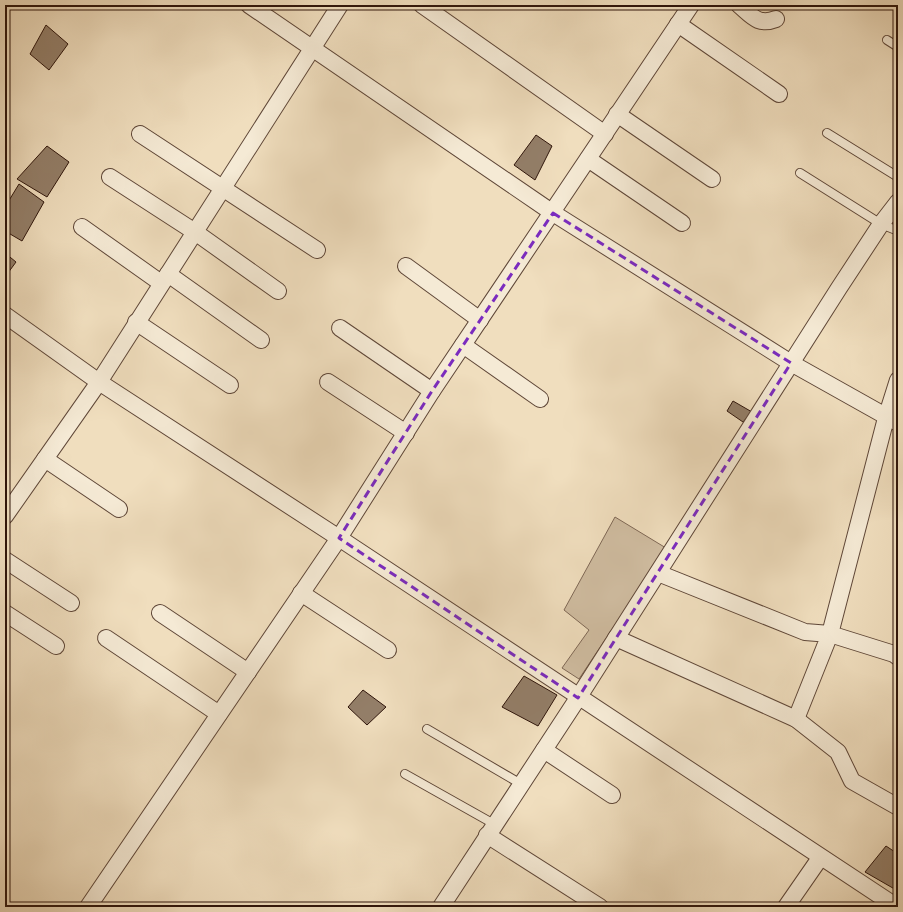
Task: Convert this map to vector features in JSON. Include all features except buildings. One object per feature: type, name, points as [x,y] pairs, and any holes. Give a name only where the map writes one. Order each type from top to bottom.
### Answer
[{"type":"street","points":[[249,5],[553,213],[792,363],[892,421]]},
{"type":"street","points":[[5,516],[99,382],[311,48],[340,5]]},
{"type":"street","points":[[422,5],[605,134]]},
{"type":"street","points":[[88,907],[339,538],[432,391],[553,213],[617,114],[691,5]]},
{"type":"street","points":[[739,5],[759,21],[769,22],[776,19]]},
{"type":"street","points":[[678,24],[779,94]]},
{"type":"street","points":[[617,114],[712,179]]},
{"type":"street","points":[[140,134],[317,250]]},
{"type":"street","points":[[588,159],[682,223]]},
{"type":"street","points":[[110,177],[195,232],[278,291]]},
{"type":"street","points":[[441,907],[578,698],[881,224],[898,202]]},
{"type":"street","points":[[82,227],[262,340]]},
{"type":"street","points":[[406,266],[480,320]]},
{"type":"street","points":[[5,315],[99,382],[339,538],[578,698],[820,858],[897,907]]},
{"type":"street","points":[[136,322],[230,384]]},
{"type":"street","points":[[340,328],[432,391]]},
{"type":"street","points":[[463,346],[540,399]]},
{"type":"street","points":[[796,719],[830,634],[892,421],[898,380]]},
{"type":"street","points":[[328,382],[406,433]]},
{"type":"street","points":[[45,459],[119,509]]},
{"type":"street","points":[[5,560],[70,602]]},
{"type":"street","points":[[658,573],[805,632],[830,634],[894,654],[898,657]]},
{"type":"street","points":[[301,593],[388,650]]},
{"type":"street","points":[[5,613],[56,646]]},
{"type":"street","points":[[160,613],[248,672]]},
{"type":"street","points":[[106,638],[219,714]]},
{"type":"street","points":[[616,638],[796,719],[838,752],[852,781],[898,807]]},
{"type":"street","points":[[544,750],[612,795]]},
{"type":"street","points":[[491,830],[600,907]]},
{"type":"street","points":[[786,907],[820,858]]},
{"type":"lane","points":[[887,40],[898,47]]},
{"type":"lane","points":[[827,133],[898,177]]},
{"type":"lane","points":[[800,173],[881,224],[898,231]]},
{"type":"lane","points":[[427,729],[521,784]]},
{"type":"lane","points":[[405,774],[491,830]]},
{"type":"highlighted area","points":[[553,213],[791,363],[578,698],[339,538],[432,391]]},
{"type":"shaded area","points":[[615,517],[666,548],[579,679],[562,668],[589,630],[564,610]]}]
